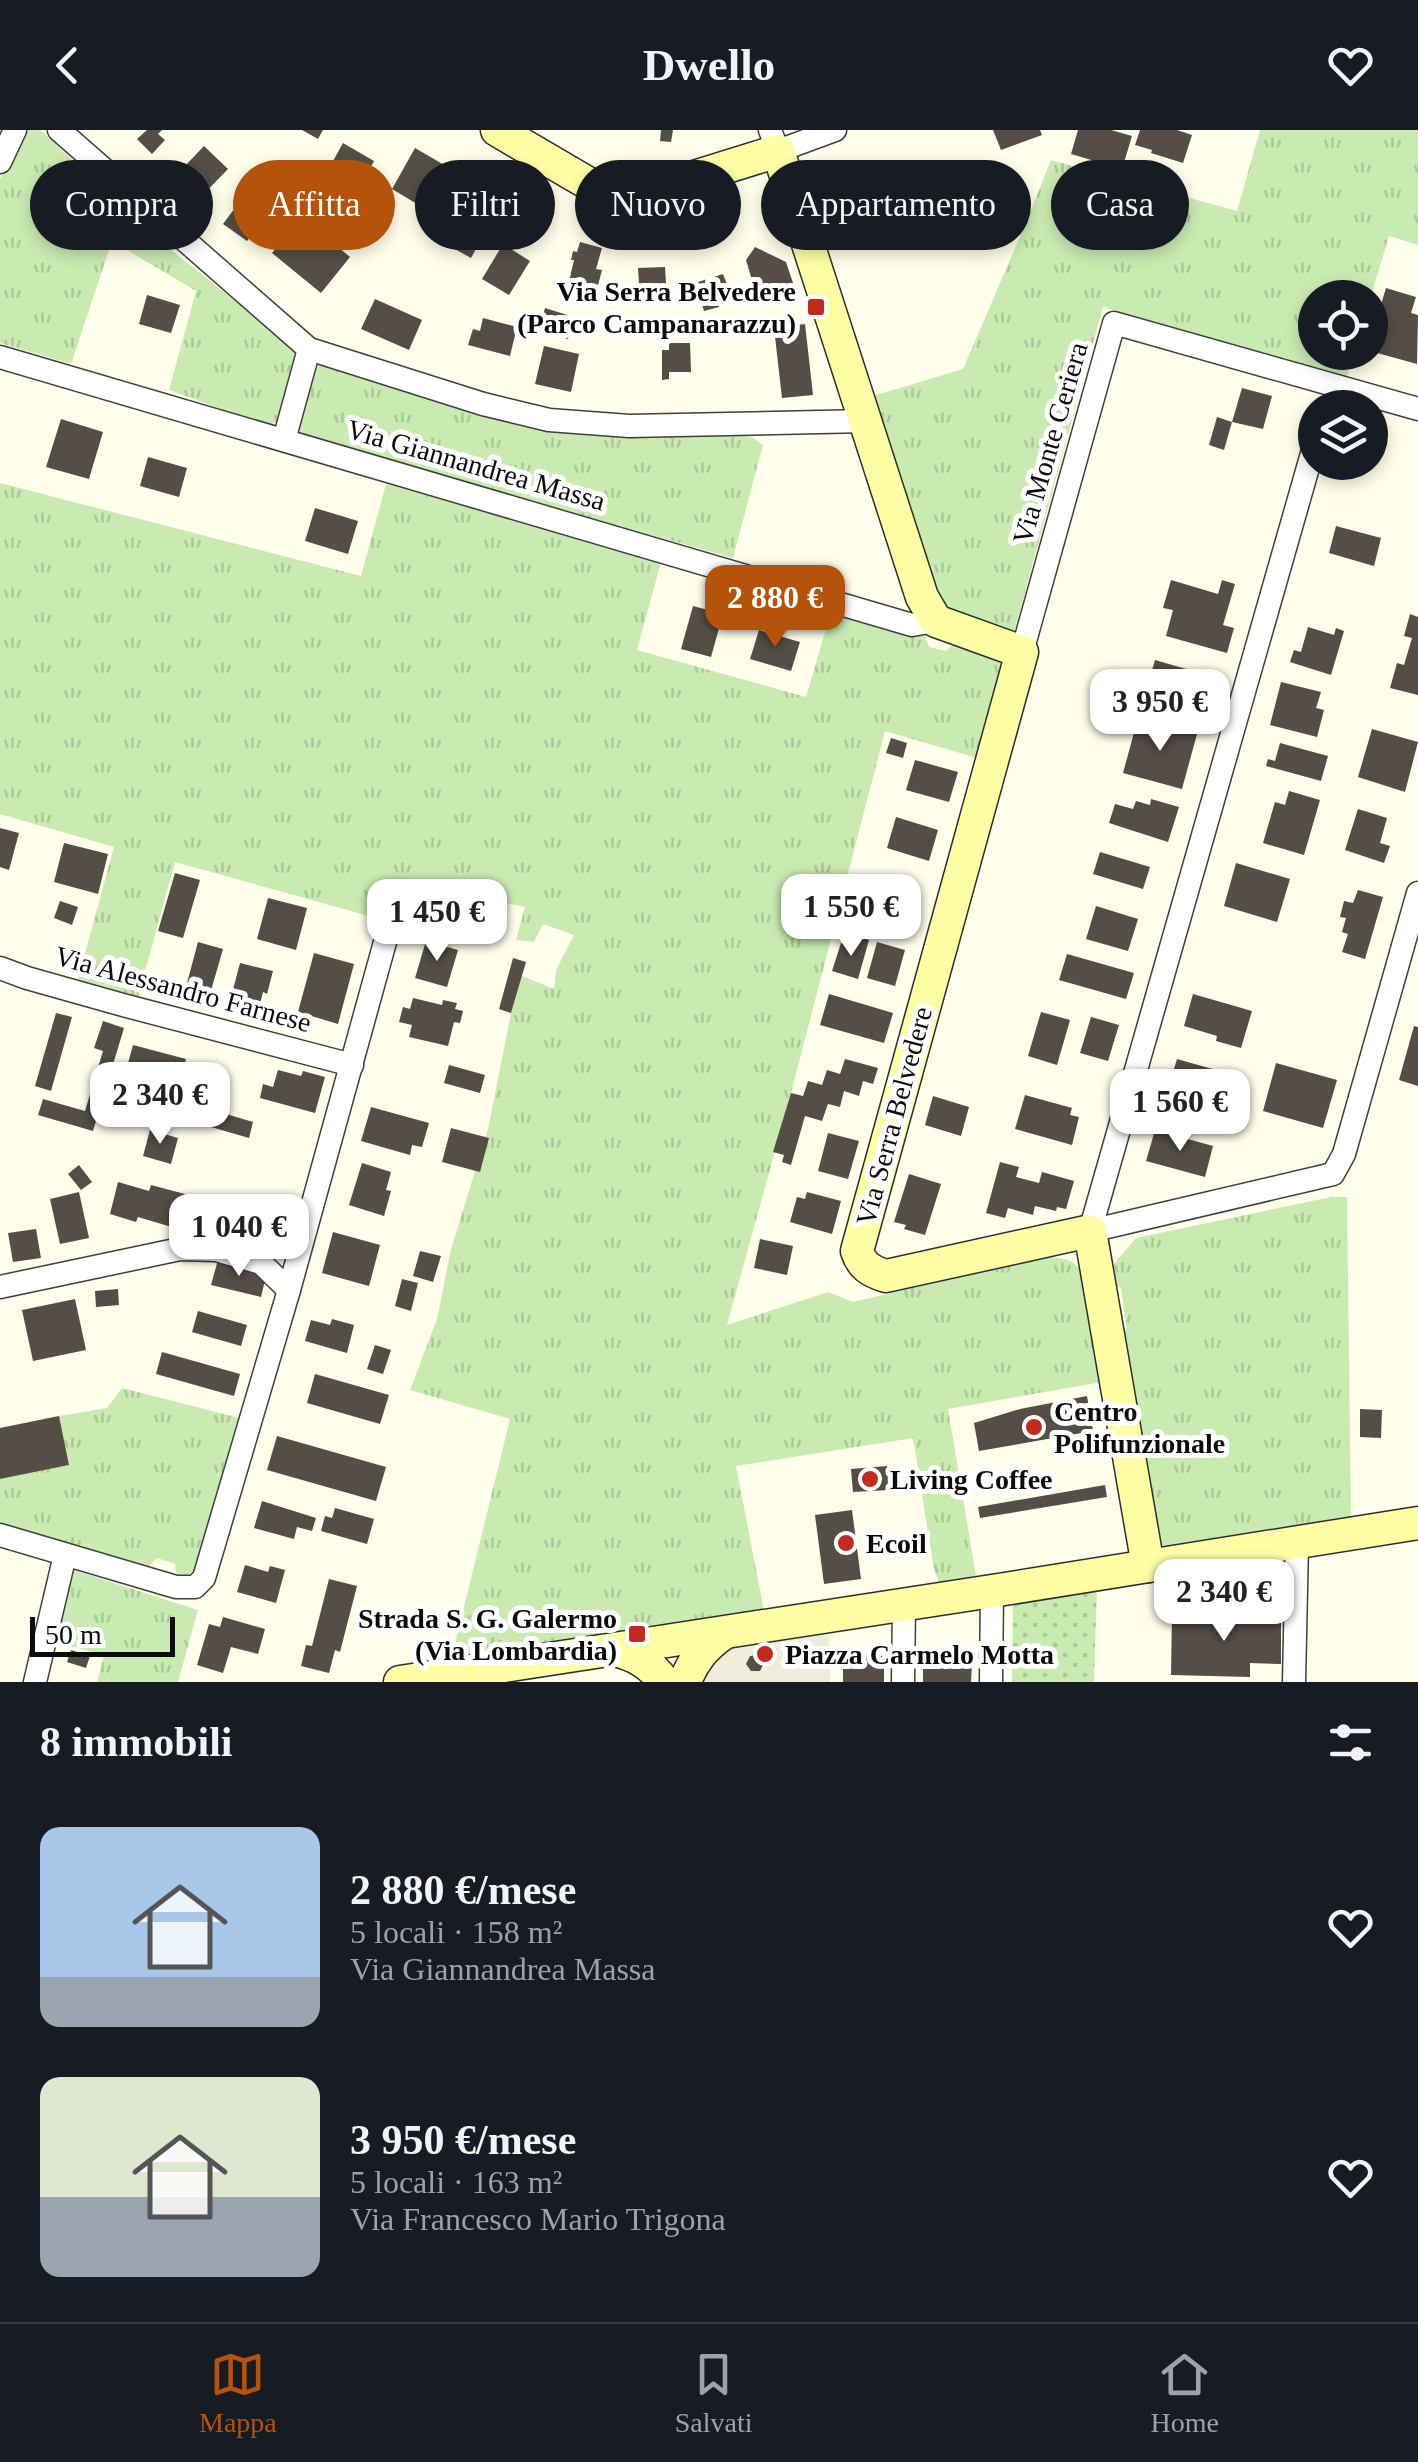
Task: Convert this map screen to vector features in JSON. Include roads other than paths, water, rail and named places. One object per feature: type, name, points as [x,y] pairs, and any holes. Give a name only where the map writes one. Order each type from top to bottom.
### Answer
[{"type":"street","points":[[0,162],[15,130]]},
{"type":"street","points":[[59,130],[309,349],[483,404],[549,420],[629,426],[866,421]]},
{"type":"street","points":[[498,130],[591,185],[633,196],[774,140],[835,130]]},
{"type":"street","points":[[774,140],[922,597],[936,621],[1022,652]]},
{"type":"street","name":"Via Monte Ceriera","points":[[1022,652],[1114,323],[1311,390]]},
{"type":"street","points":[[284,440],[309,349]]},
{"type":"street","name":"Via Giannandrea Massa","points":[[0,357],[912,624],[936,621]]},
{"type":"street","name":"Via Monte Ceriera","points":[[1388,405],[1418,409]]},
{"type":"street","points":[[1148,1566],[1090,1231],[1304,480]]},
{"type":"street","name":"Via Serra Belvedere","points":[[1022,652],[857,1251],[861,1262],[872,1272],[886,1276],[1090,1231]]},
{"type":"street","points":[[1090,1231],[1333,1174],[1344,1154],[1418,893]]},
{"type":"street","points":[[0,1536],[176,1587],[194,1588],[204,1578],[390,924]]},
{"type":"street","name":"Via Alessandro Farnese","points":[[0,968],[352,1065]]},
{"type":"street","points":[[0,1287],[180,1248],[216,1250],[261,1264],[289,1290]]},
{"type":"street","points":[[416,1681],[1418,1523]]},
{"type":"street","points":[[1294,1682],[1297,1543]]},
{"type":"street","points":[[35,1682],[66,1555]]},
{"type":"street","points":[[992,1592],[992,1682]]},
{"type":"street","points":[[902,1682],[904,1605]]},
{"type":"street","points":[[676,1681],[707,1645],[724,1633]]},
{"type":"street","points":[[674,1640],[668,1664],[676,1681]]},
{"type":"street","points":[[614,1650],[632,1654],[676,1681]]},
{"type":"place","name":"Via Serra Belvedere (Parco Campanarazzu)","points":[[816,307]]},
{"type":"place","name":"Centro Polifunzionale","points":[[1034,1427]]},
{"type":"place","name":"Living Coffee","points":[[870,1479]]},
{"type":"place","name":"Ecoil","points":[[846,1543]]},
{"type":"place","name":"Strada S. G. Galermo (Via Lombardia)","points":[[637,1634]]},
{"type":"place","name":"Piazza Carmelo Motta","points":[[765,1654]]}]
